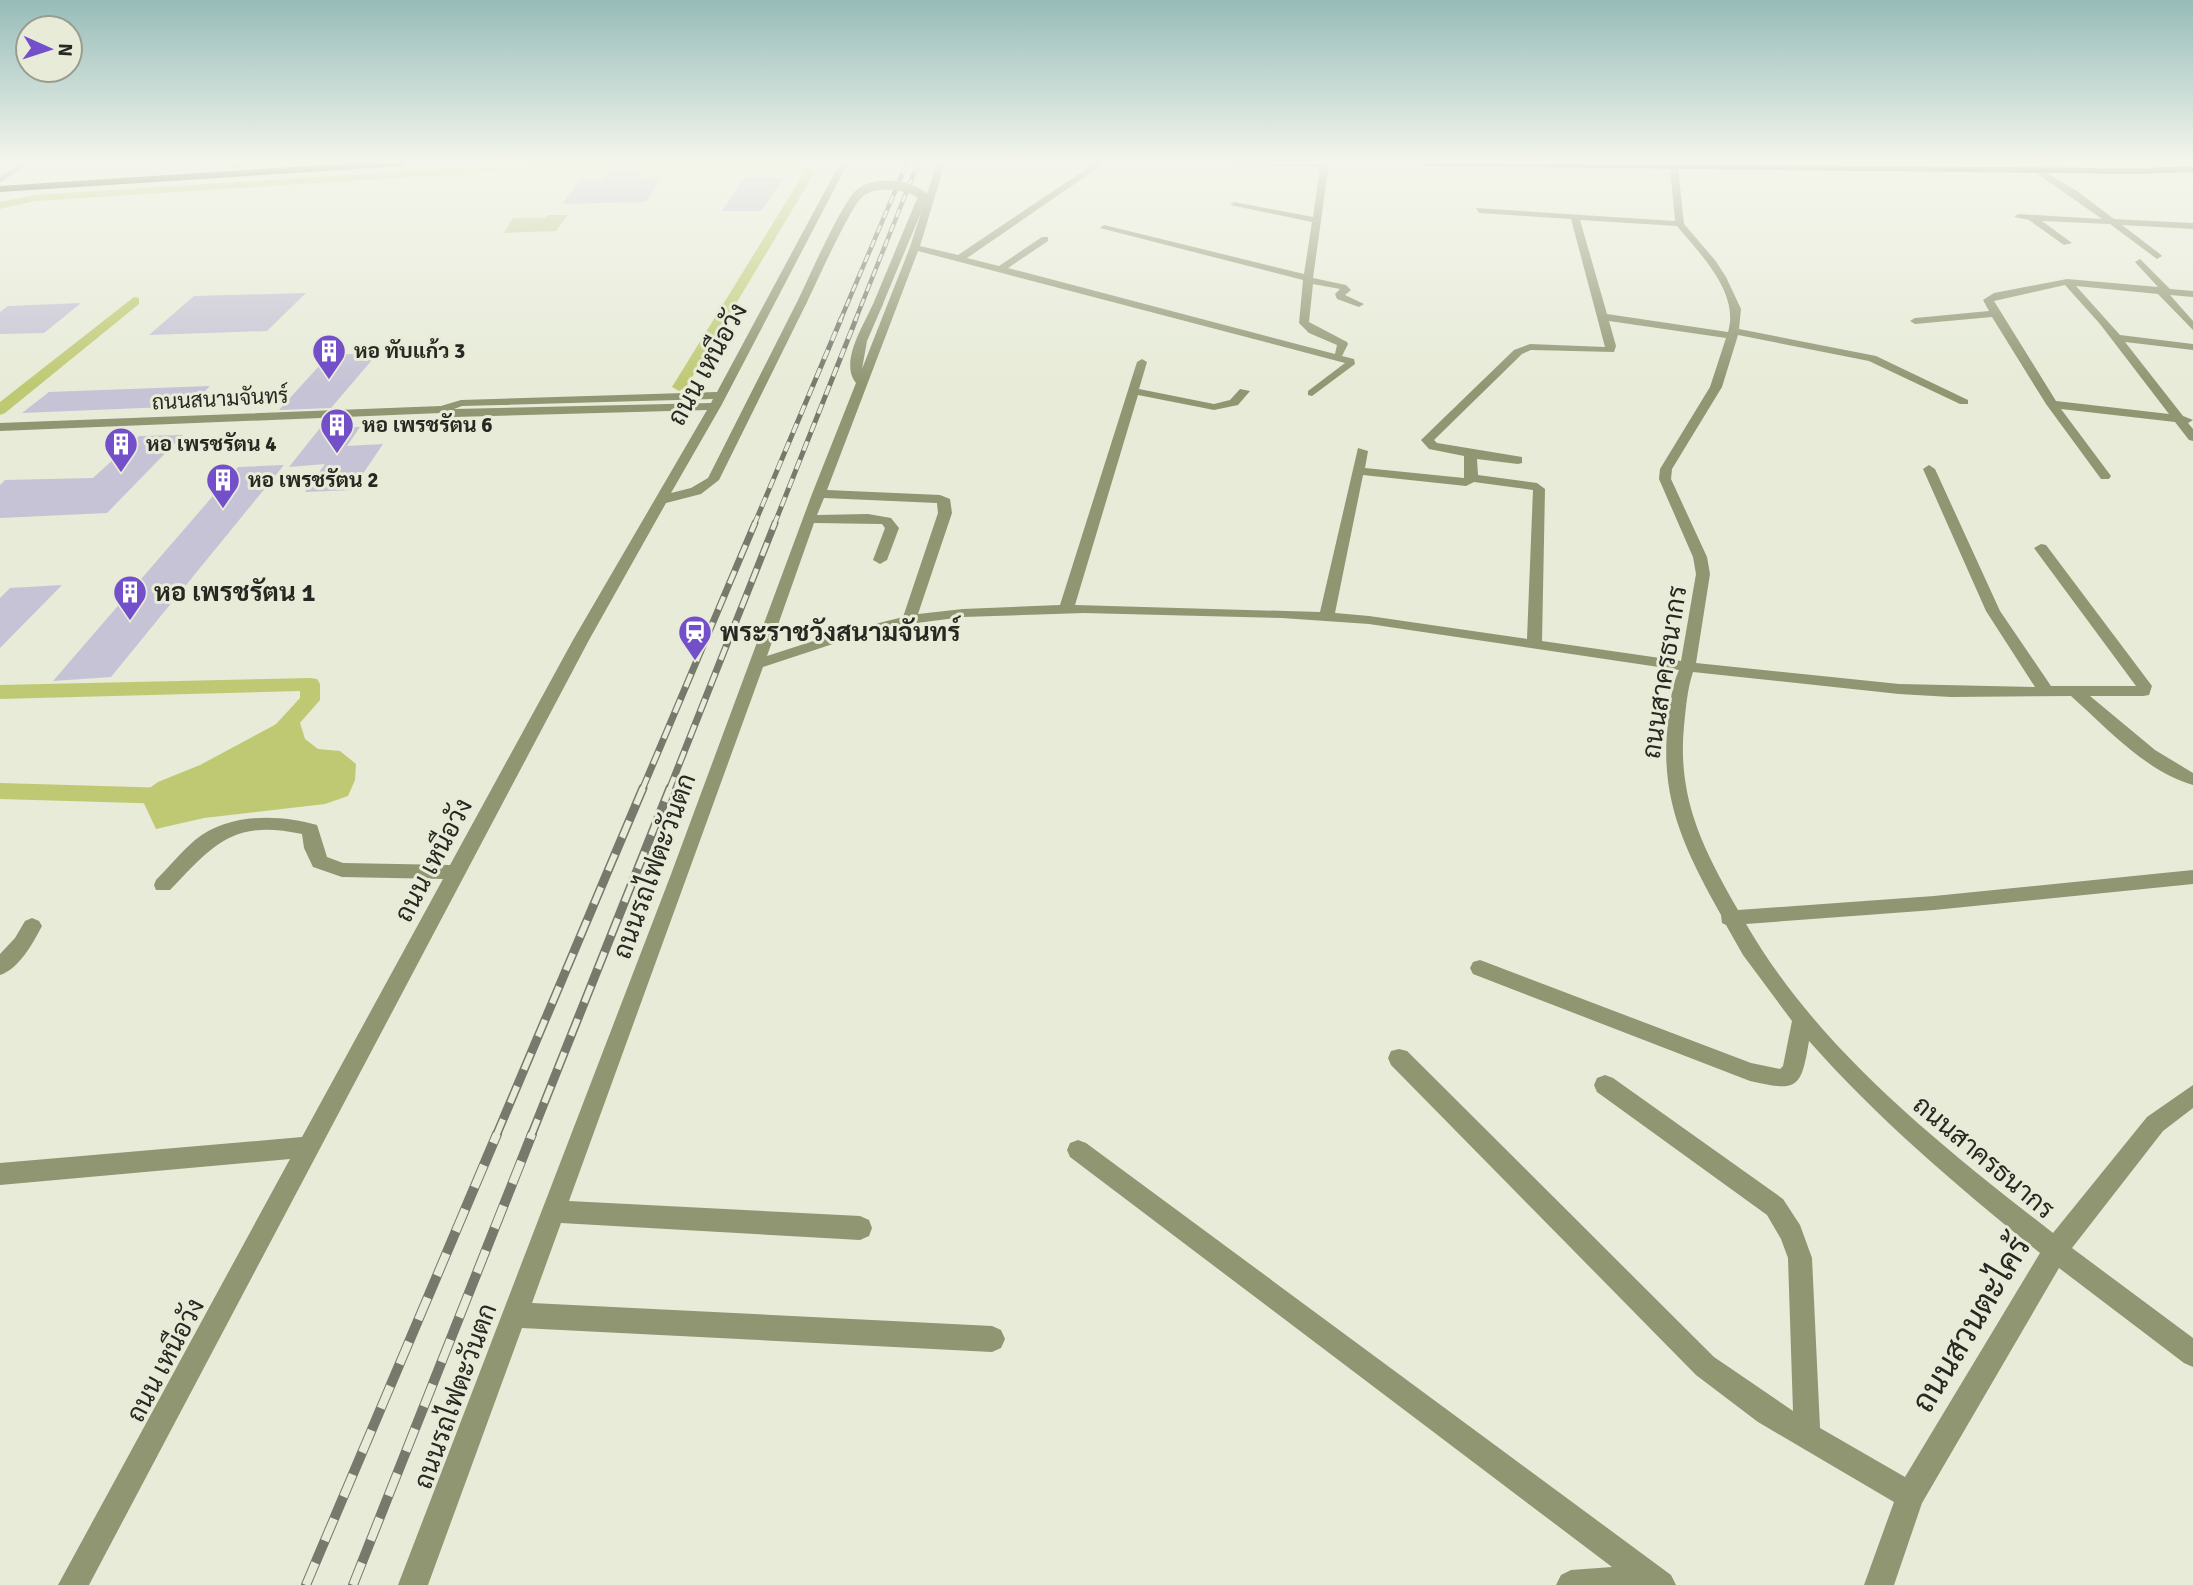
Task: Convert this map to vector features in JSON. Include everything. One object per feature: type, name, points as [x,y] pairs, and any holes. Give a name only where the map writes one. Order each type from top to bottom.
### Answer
[{"type":"street","name":"ถนน เหนือวัง","points":[[73,1585],[581,640],[718,400],[805,237]]},
{"type":"street","points":[[661,500],[696,491],[713,480],[835,237]]},
{"type":"street","points":[[860,384],[856,373],[857,360],[906,237]]},
{"type":"street","name":"ถนนรถไฟตะวันตก","points":[[413,1585],[818,494],[918,237]]},
{"type":"street","points":[[960,258],[991,237]]},
{"type":"street","points":[[1140,237],[1343,287],[1346,290],[1340,294],[1341,297],[1359,304]]},
{"type":"street","points":[[1314,237],[1304,323],[1315,332],[1343,344],[1340,353]]},
{"type":"street","points":[[1518,460],[1433,446],[1427,440],[1524,348],[1610,350],[1605,317],[1581,237]]},
{"type":"street","name":"ถนนสาครธนากร","points":[[1691,237],[1712,262],[1736,309],[1734,334],[1716,387],[1666,469],[1664,479],[1700,557],[1703,574],[1688,667],[1682,677],[1672,745],[1674,785],[1690,838],[1730,918],[1755,956],[1803,1018],[1868,1089],[1931,1150],[2193,1354]]},
{"type":"street","points":[[2059,237],[2067,243]]},
{"type":"street","points":[[2132,237],[2157,256]]},
{"type":"street","points":[[1001,269],[1045,239]]},
{"type":"street","points":[[915,247],[1350,361],[1350,364],[1312,393]]},
{"type":"street","points":[[2140,262],[2193,327]]},
{"type":"street","points":[[2067,282],[2187,420],[2193,437]]},
{"type":"street","points":[[2105,476],[2052,404],[1995,314],[1989,300],[1991,297],[2067,282],[2193,294]]},
{"type":"street","points":[[1914,321],[1995,314]]},
{"type":"street","points":[[1605,317],[1734,334],[1872,358],[1964,402]]},
{"type":"street","points":[[2116,338],[2193,347]]},
{"type":"street","points":[[1066,610],[1142,362]]},
{"type":"street","points":[[1133,391],[1214,407],[1234,403],[1244,391]]},
{"type":"street","name":"ถนนสนามจันทร์","points":[[0,427],[442,409],[454,413],[718,400]]},
{"type":"street","points":[[2052,404],[2187,420]]},
{"type":"street","points":[[1327,616],[1362,451]]},
{"type":"street","points":[[1470,454],[1472,478]]},
{"type":"street","points":[[1929,469],[1993,611],[2047,693]]},
{"type":"street","points":[[1358,471],[1466,482],[1472,478],[1531,485],[1539,489],[1534,646]]},
{"type":"street","points":[[818,494],[940,499],[945,502],[945,513],[909,620]]},
{"type":"street","points":[[809,519],[868,518],[886,521],[892,528],[880,560]]},
{"type":"street","points":[[757,664],[840,637],[909,620],[963,613],[1066,610],[1327,616],[1688,667],[1899,689],[2129,694],[2143,691],[2144,686],[2041,548]]},
{"type":"street","points":[[2074,691],[2160,762],[2184,777],[2193,779]]},
{"type":"street","points":[[163,885],[206,841],[231,830],[257,824],[287,823],[311,830],[313,848],[320,862],[342,870],[457,872]]},
{"type":"street","points":[[1730,918],[1934,903],[2193,877]]},
{"type":"street","points":[[0,967],[22,943],[32,926]]},
{"type":"street","points":[[1480,968],[1750,1072],[1783,1079],[1793,1071],[1803,1018]]},
{"type":"street","points":[[1399,1058],[1705,1366],[1768,1412],[1910,1496]]},
{"type":"street","points":[[1605,1085],[1775,1207],[1791,1233],[1800,1258],[1807,1435]]},
{"type":"street","name":"ถนนสวนตะไคร้","points":[[1879,1585],[1910,1496],[2056,1248],[2155,1124],[2193,1095]]},
{"type":"street","points":[[0,1174],[309,1147]]},
{"type":"street","points":[[1078,1150],[1656,1582]]},
{"type":"street","points":[[552,1211],[860,1228]]},
{"type":"street","points":[[513,1315],[992,1339]]},
{"type":"street","points":[[1571,1585],[1656,1582]]},
{"type":"shaded area","points":[[297,713],[305,739],[318,749],[340,751],[356,764],[355,780],[348,796],[325,804],[204,818],[156,829],[140,795],[158,782],[200,765]]},
{"type":"building","points":[[306,293],[267,331],[149,335],[194,296]]},
{"type":"building","points":[[81,303],[44,333],[0,334],[0,312],[8,306]]},
{"type":"building","name":"หอ ทับแก้ว 3","points":[[378,353],[331,408],[279,410],[329,355]]},
{"type":"building","points":[[210,386],[190,406],[22,413],[49,392]]},
{"type":"building","name":"หอ เพรชรัตน 6","points":[[360,427],[347,446],[383,444],[352,490],[305,492],[325,464],[289,467],[320,428]]},
{"type":"building","points":[[183,435],[107,513],[0,518],[0,485],[5,480],[93,478],[139,436]]},
{"type":"building","points":[[284,465],[111,677],[53,681],[238,467]]},
{"type":"building","points":[[62,585],[0,648],[0,598],[10,588]]},
{"type":"waterway","points":[[679,387],[770,237]]},
{"type":"waterway","points":[[0,410],[134,301]]},
{"type":"waterway","points":[[0,692],[310,684],[310,700],[277,735]]},
{"type":"waterway","points":[[0,791],[171,796]]},
{"type":"railway","points":[[840,321],[876,237]]},
{"type":"railway","points":[[855,321],[889,237]]},
{"type":"railway","points":[[754,525],[841,319]]},
{"type":"railway","points":[[774,525],[856,319]]},
{"type":"railway","points":[[642,790],[755,523]]},
{"type":"railway","points":[[669,790],[775,523]]},
{"type":"railway","points":[[496,1136],[643,788]]},
{"type":"railway","points":[[531,1136],[670,788]]},
{"type":"railway","points":[[306,1585],[497,1134]]},
{"type":"railway","points":[[353,1585],[532,1134]]},
{"type":"place","name":"หอ ทับแก้ว 3","points":[[329,381]]},
{"type":"place","name":"หอ เพรชรัตน 6","points":[[337,455]]},
{"type":"place","name":"หอ เพรชรัตน 4","points":[[121,474]]},
{"type":"place","name":"หอ เพรชรัตน 2","points":[[223,510]]},
{"type":"place","name":"หอ เพรชรัตน 1","points":[[130,622]]},
{"type":"place","name":"พระราชวังสนามจันทร์","points":[[695,662]]}]
